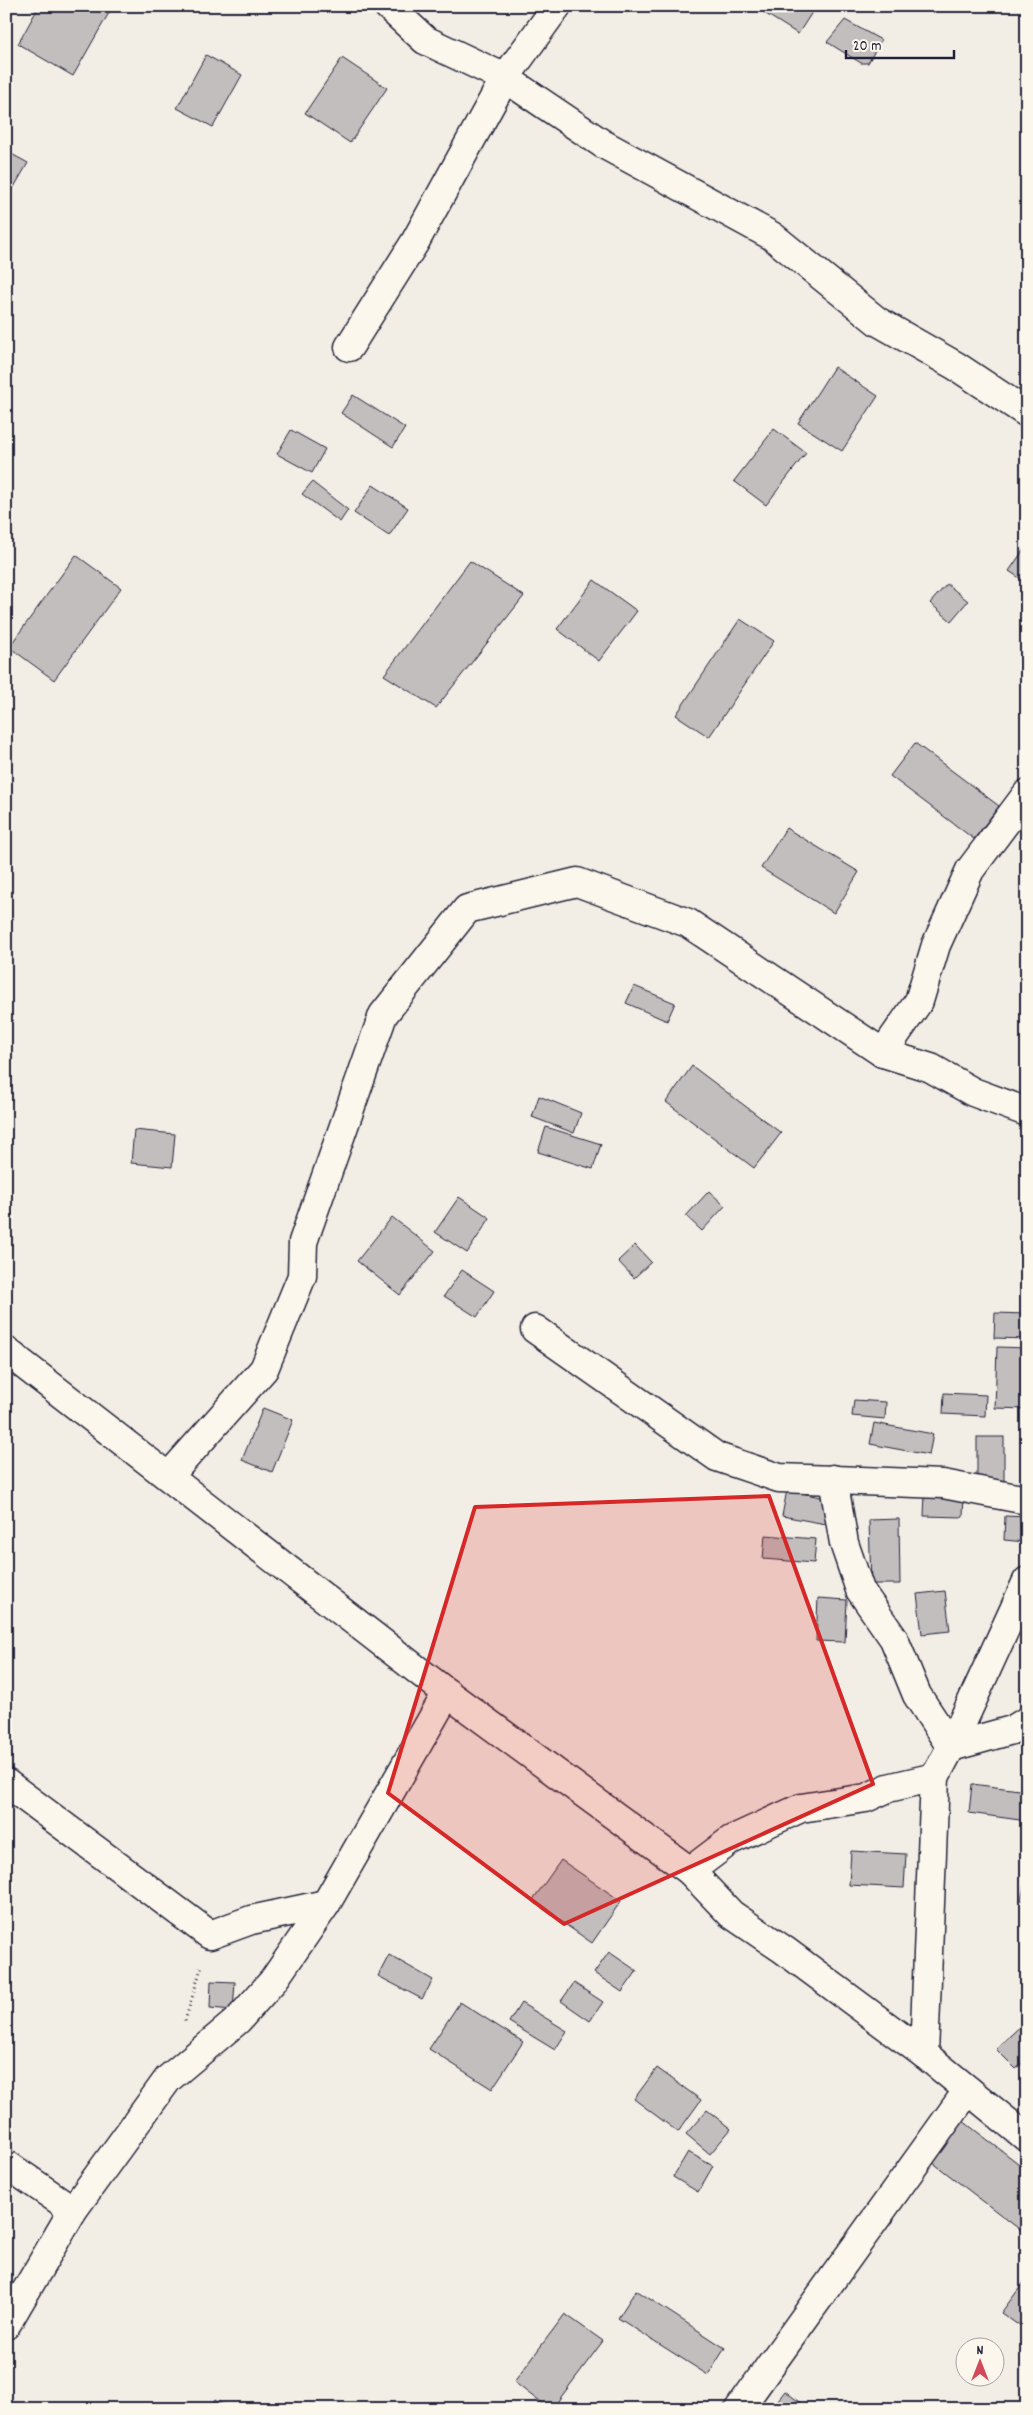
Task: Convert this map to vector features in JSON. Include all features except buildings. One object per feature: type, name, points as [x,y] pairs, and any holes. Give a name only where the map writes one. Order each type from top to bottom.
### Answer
[{"type":"street","points":[[388,6],[425,40],[505,78],[603,144],[772,236],[877,321],[956,366],[1027,413]]},
{"type":"street","points":[[349,346],[415,242],[505,78],[557,6]]},
{"type":"street","points":[[883,1053],[919,1001],[936,945],[970,870],[1027,794]]},
{"type":"street","points":[[169,1476],[264,1369],[302,1276],[303,1242],[383,1015],[467,909],[577,882],[688,923],[883,1053],[931,1068],[973,1092],[1027,1112]]},
{"type":"street","points":[[535,1329],[717,1458],[780,1478],[942,1484],[1027,1500]]},
{"type":"street","points":[[6,1351],[447,1693],[690,1871],[731,1914],[784,1950],[924,2054],[968,2090],[1023,2126]]},
{"type":"street","points":[[833,1479],[844,1543],[860,1590],[894,1640],[917,1695],[951,1747]]},
{"type":"street","points":[[924,2054],[935,1777],[951,1747],[1027,1581]]},
{"type":"street","points":[[6,2325],[73,2210],[168,2079],[238,2020],[272,1981],[326,1904],[447,1693]]},
{"type":"street","points":[[951,1747],[1012,1730],[1027,1721]]},
{"type":"street","points":[[690,1871],[731,1840],[801,1808],[866,1798],[888,1788],[935,1777]]},
{"type":"street","points":[[6,1783],[210,1935],[251,1920],[326,1904]]},
{"type":"street","points":[[739,2409],[968,2090]]},
{"type":"street","points":[[6,2164],[73,2210]]},
{"type":"path","points":[[184,2025],[210,1935]]},
{"type":"highlighted area","points":[[769,1496],[873,1784],[564,1924],[388,1793],[475,1507]]}]
